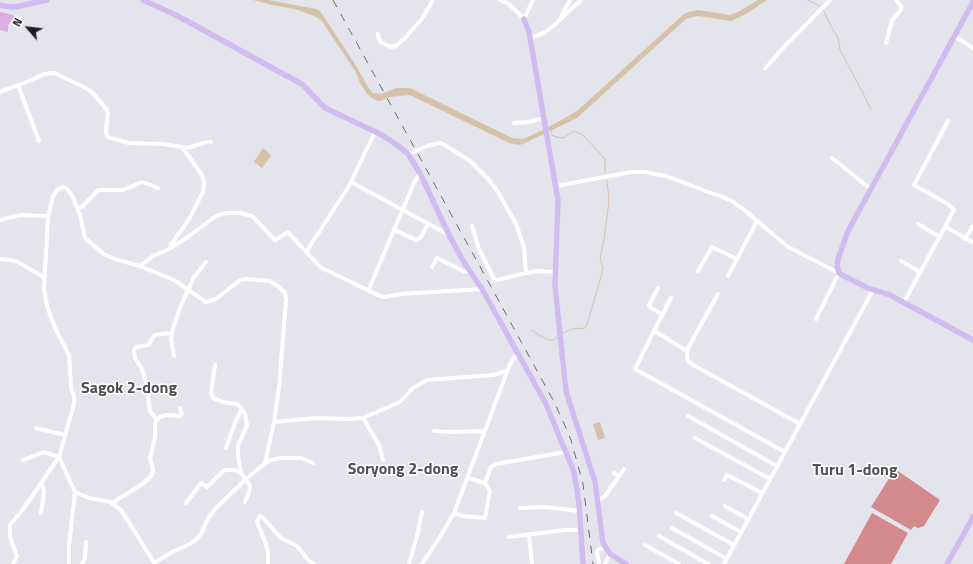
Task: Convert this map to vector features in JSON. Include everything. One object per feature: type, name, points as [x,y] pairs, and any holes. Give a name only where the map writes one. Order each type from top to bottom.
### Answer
[{"type":"street","points":[[0,5],[15,7],[47,0]]},
{"type":"street","points":[[143,0],[176,15],[303,85],[325,108],[374,132],[397,145],[408,154],[420,173],[449,235],[465,264],[482,289],[546,404],[574,472],[583,564]]},
{"type":"street","points":[[378,34],[379,40],[382,43],[391,47],[396,46],[421,20],[433,0]]},
{"type":"street","points":[[500,0],[509,4],[524,19],[530,38],[556,186],[558,211],[554,272],[566,391],[595,482],[602,543],[610,554],[626,564]]},
{"type":"street","points":[[524,19],[533,0]]},
{"type":"street","points":[[558,21],[570,0]]},
{"type":"street","points":[[530,38],[544,33],[552,28],[581,0]]},
{"type":"street","points":[[765,69],[782,49],[830,0]]},
{"type":"street","points":[[886,43],[892,20],[901,10],[901,6],[896,0]]},
{"type":"street","points":[[816,319],[839,273],[838,259],[848,231],[973,2]]},
{"type":"street","points":[[954,36],[973,48]]},
{"type":"street","points":[[0,92],[44,74],[54,73],[92,92],[107,110],[106,131],[107,136],[110,138],[129,143],[162,144],[188,148],[211,142]]},
{"type":"street","points":[[18,85],[39,141]]},
{"type":"street","points":[[514,124],[544,121]]},
{"type":"street","points":[[904,302],[954,210],[948,204],[914,185],[948,122]]},
{"type":"street","points":[[306,252],[351,182],[374,132]]},
{"type":"street","points":[[408,154],[430,145],[441,144],[469,160],[490,180],[516,224],[524,247],[526,273]]},
{"type":"street","points":[[169,249],[190,219],[203,192],[204,182],[202,175],[182,147]]},
{"type":"street","points":[[832,158],[871,189]]},
{"type":"street","points":[[556,186],[631,172],[645,172],[655,173],[710,192],[730,200],[742,208],[788,247],[873,290],[890,295],[904,302],[973,340]]},
{"type":"street","points":[[368,291],[414,183],[420,173]]},
{"type":"street","points":[[78,209],[83,206],[97,191],[100,190],[123,190],[142,182],[158,188]]},
{"type":"street","points":[[351,182],[449,235]]},
{"type":"street","points":[[13,564],[16,556],[10,537],[10,525],[59,457],[74,404],[74,396],[71,388],[69,355],[55,328],[44,288],[48,216],[56,190],[63,187],[72,195],[80,215],[85,238],[104,254],[114,259],[140,266],[174,280],[206,302],[211,302],[240,280],[246,279],[269,281],[278,286],[285,293],[284,333],[274,422],[265,463]]},
{"type":"street","points":[[140,266],[153,256],[169,249],[216,216],[226,213],[240,213],[252,216],[275,240],[288,232],[320,267],[368,291],[385,297],[400,294],[482,289]]},
{"type":"street","points":[[0,220],[21,215],[48,216]]},
{"type":"street","points":[[728,276],[757,221]]},
{"type":"street","points":[[394,230],[416,240],[421,237],[428,224]]},
{"type":"street","points":[[918,224],[940,237]]},
{"type":"street","points":[[472,226],[479,249],[494,281],[538,271],[554,272]]},
{"type":"street","points":[[965,239],[973,226]]},
{"type":"street","points":[[946,227],[972,242]]},
{"type":"street","points":[[698,271],[712,247],[737,259]]},
{"type":"street","points":[[432,267],[437,258],[463,271],[471,273]]},
{"type":"street","points":[[0,259],[18,262],[45,278]]},
{"type":"street","points":[[901,261],[920,272]]},
{"type":"street","points":[[174,356],[171,338],[177,314],[194,277],[206,262]]},
{"type":"street","points":[[658,288],[649,305],[650,308],[662,314]]},
{"type":"street","points":[[724,564],[873,290]]},
{"type":"street","points":[[718,294],[687,351],[687,359],[691,364],[800,424]]},
{"type":"street","points":[[671,298],[635,369],[784,452]]},
{"type":"street","points":[[654,331],[687,351]]},
{"type":"street","points":[[157,420],[150,410],[146,382],[142,368],[135,358],[134,350],[136,347],[148,345],[156,335],[172,333]]},
{"type":"street","points":[[422,564],[454,513],[507,371],[518,353]]},
{"type":"street","points":[[215,365],[211,393],[213,398],[223,402],[237,404],[245,414],[247,425],[238,446],[241,473]]},
{"type":"street","points":[[274,422],[317,418],[363,418],[400,402],[413,388],[427,380],[493,375],[507,371]]},
{"type":"street","points":[[112,504],[140,486],[152,475],[153,469],[150,459],[155,437],[155,423],[160,417],[166,415],[180,416],[182,414],[180,408]]},
{"type":"street","points":[[226,448],[236,420],[242,409]]},
{"type":"street","points":[[688,416],[777,466]]},
{"type":"street","points":[[363,418],[379,445],[383,460]]},
{"type":"street","points":[[36,428],[65,435]]},
{"type":"street","points":[[434,431],[485,431]]},
{"type":"street","points":[[695,438],[770,479]]},
{"type":"street","points":[[23,460],[44,452],[59,457],[75,492],[69,545],[69,564]]},
{"type":"street","points":[[485,483],[491,467],[496,464],[566,452]]},
{"type":"street","points":[[75,492],[89,498],[112,504],[124,513],[155,564],[174,551],[197,539],[208,518],[216,508],[246,479],[268,461],[280,458],[301,458],[313,463]]},
{"type":"street","points":[[597,501],[605,496],[624,469]]},
{"type":"street","points":[[186,503],[201,483],[207,487],[223,471],[226,470],[235,470],[241,473],[250,485],[245,502]]},
{"type":"street","points":[[614,473],[619,476]]},
{"type":"street","points":[[724,480],[727,475],[762,493]]},
{"type":"street","points":[[454,513],[463,516],[485,518],[490,491],[485,483],[468,478]]},
{"type":"street","points":[[40,484],[43,487],[44,492],[41,513]]},
{"type":"street","points":[[725,506],[748,519]]},
{"type":"street","points":[[520,508],[545,507],[579,511]]},
{"type":"street","points":[[409,564],[422,512]]},
{"type":"street","points":[[676,513],[734,545]]},
{"type":"street","points":[[268,564],[266,544],[257,522],[260,516],[262,516],[281,538],[297,546],[314,564]]},
{"type":"street","points":[[712,516],[741,532]]},
{"type":"street","points":[[947,564],[971,525],[973,517]]},
{"type":"street","points":[[672,528],[726,559]]},
{"type":"street","points":[[509,537],[565,530],[580,530]]},
{"type":"street","points":[[529,535],[532,564]]},
{"type":"street","points":[[659,536],[708,564]]},
{"type":"street","points":[[82,564],[85,559],[86,542]]},
{"type":"street","points":[[645,545],[679,564]]},
{"type":"street","points":[[599,564],[597,551],[605,548]]},
{"type":"street","points":[[605,564],[610,554]]},
{"type":"shaded area","points":[[253,0],[268,0],[320,11],[373,93],[381,94],[396,88],[410,88],[512,138],[523,139],[543,130],[577,111],[685,13],[698,10],[730,15],[758,0],[767,0],[746,14],[731,21],[698,16],[686,19],[577,118],[520,145],[509,143],[410,95],[389,97],[380,101],[373,99],[367,94],[360,83],[356,72],[321,20],[295,9]]},
{"type":"shaded area","points":[[0,12],[16,17],[8,25],[8,32],[0,30]]},
{"type":"shaded area","points":[[263,148],[271,156],[262,168],[254,162]]},
{"type":"shaded area","points":[[600,422],[605,438],[598,440],[593,424]]},
{"type":"shaded area","points":[[895,469],[940,500],[924,526],[918,528],[914,526],[911,530],[871,507]]},
{"type":"shaded area","points":[[872,513],[908,533],[891,564],[844,564]]},
{"type":"waterway","points":[[808,0],[821,7]]},
{"type":"waterway","points":[[823,10],[837,36],[840,45],[839,48],[871,110]]},
{"type":"waterway","points":[[551,131],[552,135],[563,138],[574,131],[583,135],[605,160],[605,173]]},
{"type":"waterway","points":[[563,333],[572,329],[585,328],[587,325],[603,268],[600,259],[609,201],[607,181]]},
{"type":"waterway","points":[[532,330],[549,340],[554,340],[557,337]]},
{"type":"railway","points":[[333,0],[553,400],[563,421],[571,440],[583,484],[593,564]]},
{"type":"district","name":"Sagok 2-dong","points":[[129,389]]},
{"type":"district","name":"Soryong 2-dong","points":[[403,470]]},
{"type":"district","name":"Turu 1-dong","points":[[855,471]]}]
